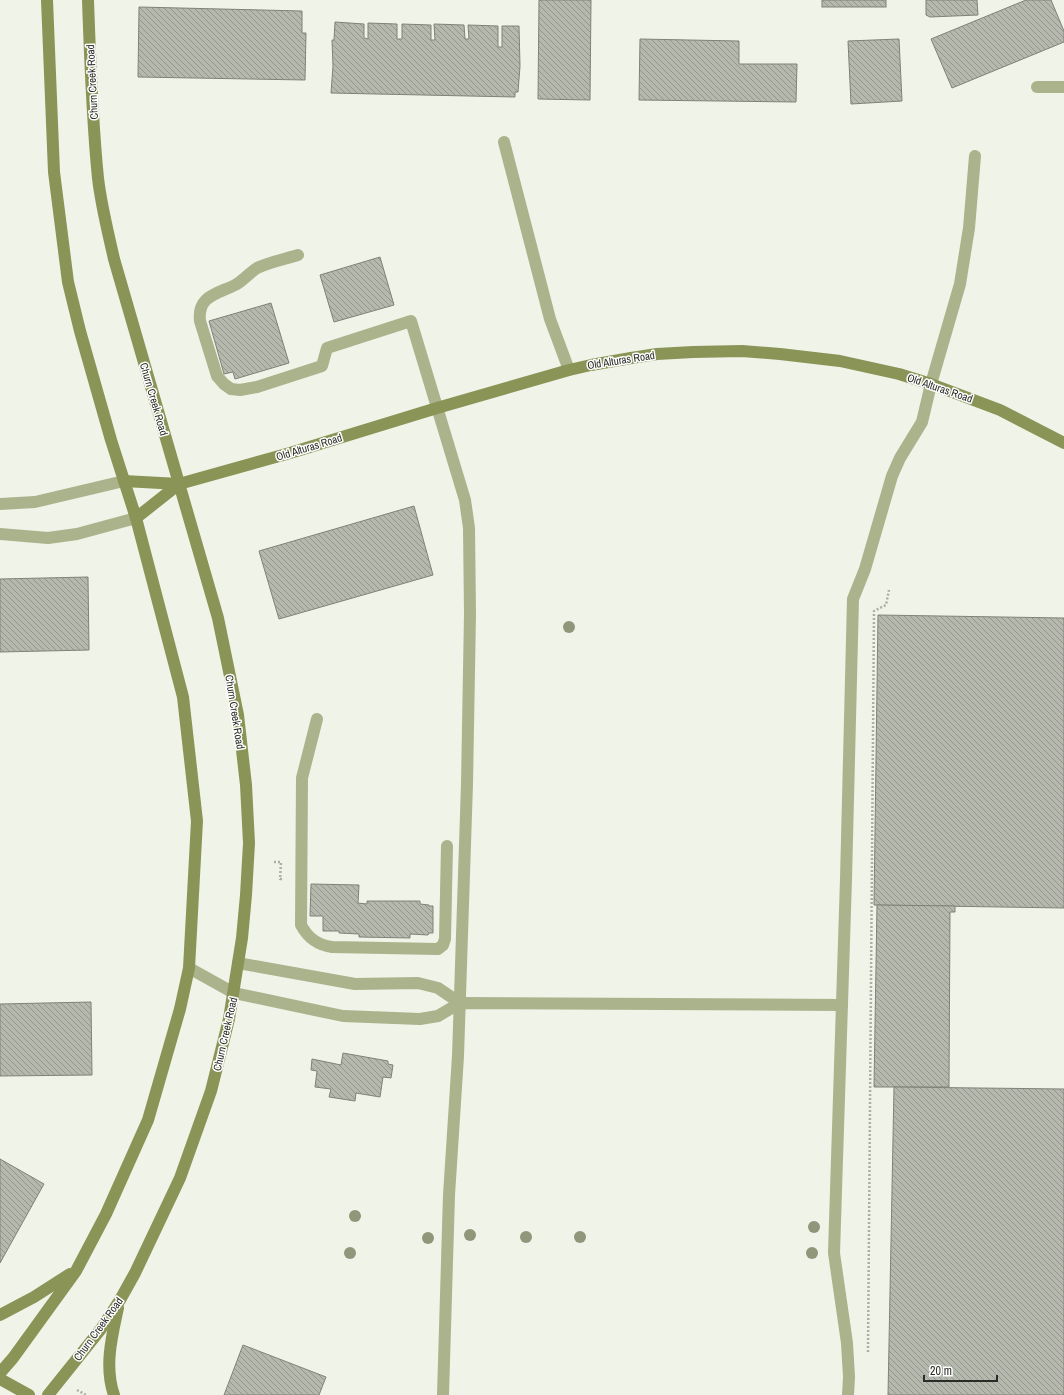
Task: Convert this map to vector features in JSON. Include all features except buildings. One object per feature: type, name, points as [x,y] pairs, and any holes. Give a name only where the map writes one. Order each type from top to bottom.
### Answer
[{"type":"main road","points":[[0,1373],[13,1358],[76,1271],[106,1214],[148,1120],[180,1009],[189,968],[197,821],[183,697],[136,518],[111,440],[80,332],[68,282],[54,172],[47,0]]},
{"type":"main road","name":"Churn Creek Road","points":[[48,1395],[101,1328],[120,1300],[135,1273],[180,1178],[211,1091],[230,1019],[243,931],[249,842],[246,786],[238,716],[218,618],[114,259],[105,218],[98,178],[91,81],[88,0]]},
{"type":"main road","name":"Old Alturas Road","points":[[124,481],[179,484],[290,453],[437,408],[569,370],[657,354],[742,351],[840,361],[899,374],[931,384],[1000,410],[1064,443]]},
{"type":"main road","name":"Old Alturas Road","points":[[136,518],[179,484]]},
{"type":"main road","points":[[0,1315],[34,1297],[76,1271]]},
{"type":"main road","points":[[114,1395],[109,1369],[110,1342],[120,1300]]},
{"type":"main road","points":[[0,1379],[29,1395]]},
{"type":"street","points":[[1037,87],[1064,87]]},
{"type":"street","points":[[504,142],[550,318],[569,370]]},
{"type":"street","points":[[848,1395],[849,1377],[847,1343],[834,1253],[853,598],[865,569],[892,476],[900,458],[922,422],[931,384],[960,284],[969,228],[975,156]]},
{"type":"street","points":[[298,255],[256,269],[236,285],[213,295],[205,301],[199,315],[201,327],[217,376],[224,384],[231,388],[240,390],[257,387],[322,366],[327,348],[412,321],[465,500],[470,528],[467,784],[458,1056],[449,1195],[443,1395]]},
{"type":"street","name":"Old Alturas Road","points":[[0,504],[35,502],[124,481]]},
{"type":"street","name":"Old Alturas Road","points":[[0,534],[48,538],[90,531],[136,518]]},
{"type":"street","points":[[317,719],[302,778],[301,925],[310,938],[321,944],[332,947],[438,949],[443,945],[445,939],[447,846]]},
{"type":"street","points":[[238,963],[355,984],[418,983],[438,988],[460,1003]]},
{"type":"street","points":[[189,968],[234,993],[351,1016],[420,1019],[438,1016],[460,1003],[842,1005]]},
{"type":"path","points":[[868,1357],[874,612],[886,605],[889,590]]},
{"type":"path","points":[[77,1390],[86,1395]]}]
